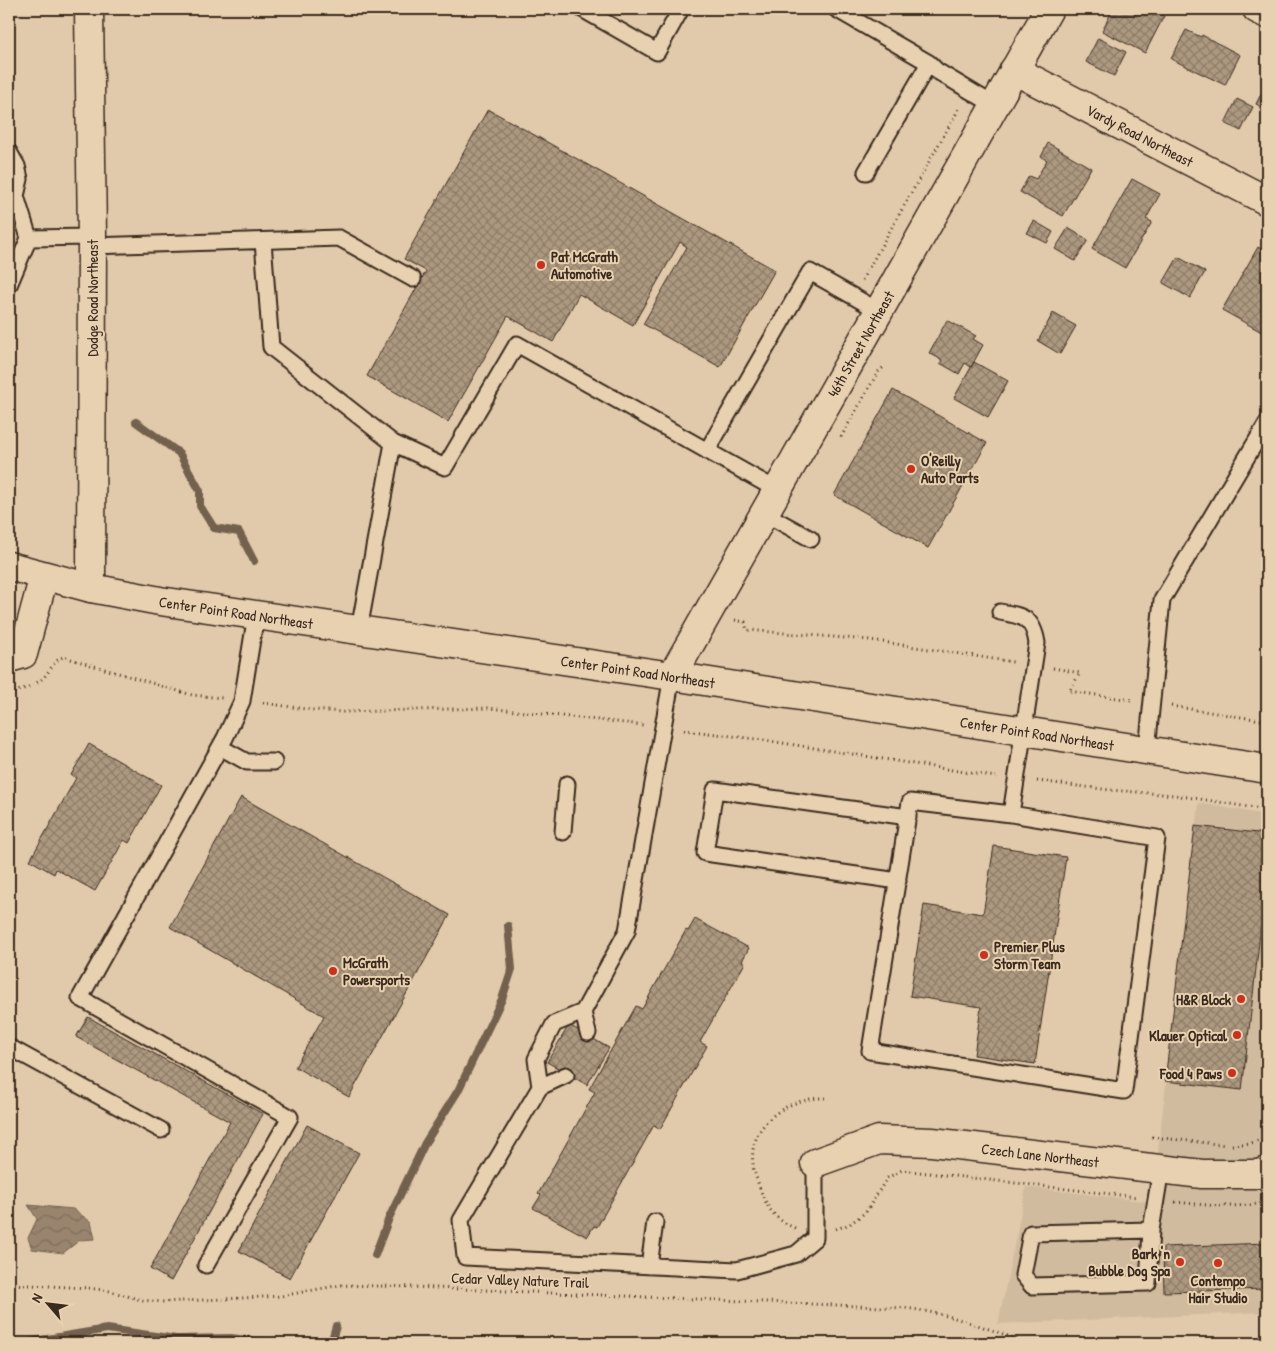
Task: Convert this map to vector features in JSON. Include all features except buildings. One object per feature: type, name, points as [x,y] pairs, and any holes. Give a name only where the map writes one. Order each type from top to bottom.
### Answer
[{"type":"street","name":"Dodge Road Northeast","points":[[89,9],[92,242],[92,588]]},
{"type":"street","name":"46th Street Northeast","points":[[672,676],[1049,9]]},
{"type":"street","points":[[1257,9],[1267,14]]},
{"type":"street","name":"Vardy Road Northeast","points":[[1014,70],[1267,200]]},
{"type":"street","name":"Center Point Road Northeast","points":[[9,566],[92,588],[160,602],[672,676],[1267,769]]},
{"type":"street","points":[[9,658],[24,654],[44,576]]},
{"type":"street","name":"Czech Lane Northeast","points":[[815,1163],[879,1140],[932,1142],[1202,1174],[1258,1174],[1267,1171]]},
{"type":"lane","points":[[582,9],[657,52],[681,9]]},
{"type":"lane","points":[[836,9],[929,63],[937,71],[994,105]]},
{"type":"lane","points":[[866,172],[929,63]]},
{"type":"lane","points":[[9,152],[17,166],[20,178],[16,196],[29,238],[9,285]]},
{"type":"lane","points":[[29,238],[92,242],[263,241],[339,238],[413,279]]},
{"type":"lane","points":[[263,241],[270,347],[393,443],[445,466],[516,344],[707,451],[771,501],[811,539]]},
{"type":"lane","points":[[707,451],[810,272],[879,311]]},
{"type":"lane","points":[[1147,750],[1162,600],[1267,423]]},
{"type":"lane","points":[[359,630],[393,443]]},
{"type":"lane","points":[[1000,612],[1018,615],[1029,621],[1035,631],[1037,643],[1012,814]]},
{"type":"lane","points":[[206,1265],[290,1117],[80,998],[220,747],[242,701],[256,615]]},
{"type":"lane","points":[[540,1088],[536,1059],[554,1024],[583,1012],[626,930],[672,676]]},
{"type":"lane","points":[[220,747],[248,762],[274,762]]},
{"type":"lane","points":[[563,832],[567,784]]},
{"type":"lane","points":[[898,881],[706,853],[715,790],[908,818]]},
{"type":"lane","points":[[910,802],[1012,814],[1157,838],[1124,1091],[870,1051],[908,818],[910,802]]},
{"type":"lane","points":[[583,1012],[588,1032]]},
{"type":"lane","points":[[9,1047],[161,1130]]},
{"type":"lane","points":[[566,1075],[540,1088],[461,1220],[465,1257],[738,1270],[806,1253],[815,1238],[815,1163]]},
{"type":"lane","points":[[1151,1230],[1031,1233],[1023,1274],[1032,1286],[1148,1283],[1151,1230],[1161,1169]]},
{"type":"lane","points":[[649,1266],[655,1222]]},
{"type":"path","points":[[860,283],[970,90]]},
{"type":"path","points":[[732,620],[745,622],[747,630],[870,640],[1080,672],[1069,690],[1267,721]]},
{"type":"path","points":[[9,693],[37,683],[57,660],[64,657],[192,695],[313,710],[342,712],[488,708],[647,725]]},
{"type":"path","points":[[680,729],[764,740],[985,776],[1175,796],[1267,810]]},
{"type":"path","points":[[825,1098],[806,1099],[794,1103],[775,1114],[758,1132],[752,1158],[754,1172],[764,1201],[772,1213],[789,1226],[796,1228],[834,1229],[850,1224],[866,1212],[887,1178],[902,1170],[1231,1206],[1247,1206],[1267,1202]]},
{"type":"path","points":[[1152,1137],[1228,1145],[1251,1143],[1267,1139]]},
{"type":"path","name":"Cedar Valley Nature Trail","points":[[9,1284],[88,1288],[110,1291],[141,1300],[164,1302],[281,1296],[341,1286],[905,1308],[935,1312],[1027,1343]]},
{"type":"shaded area","points":[[1199,803],[1267,815],[1267,1312],[998,1324],[1026,1187],[1152,1202]]},
{"type":"water","points":[[28,1205],[73,1209],[91,1222],[95,1239],[80,1240],[63,1253],[32,1249],[28,1238],[37,1219]]},
{"type":"waterway","points":[[136,422],[179,453],[200,491],[200,506],[214,528],[239,532],[254,561]]},
{"type":"waterway","points":[[375,1255],[389,1218],[425,1143],[458,1091],[502,999],[512,969],[508,926]]},
{"type":"waterway","points":[[331,1343],[336,1326]]},
{"type":"waterway","points":[[23,1343],[107,1329],[176,1339],[231,1338],[270,1343]]},
{"type":"place","name":"Pat McGrath Automotive","points":[[541,265]]},
{"type":"place","name":"O'Reilly Auto Parts","points":[[911,469]]},
{"type":"place","name":"Premier Plus Storm Team","points":[[984,955]]},
{"type":"place","name":"McGrath Powersports","points":[[333,971]]},
{"type":"place","name":"H&R Block","points":[[1241,999]]},
{"type":"place","name":"Klauer Optical","points":[[1237,1035]]},
{"type":"place","name":"Food 4 Paws","points":[[1232,1073]]},
{"type":"place","name":"Bark 'n Bubble Dog Spa","points":[[1180,1262]]},
{"type":"place","name":"Contempo Hair Studio","points":[[1218,1263]]}]
